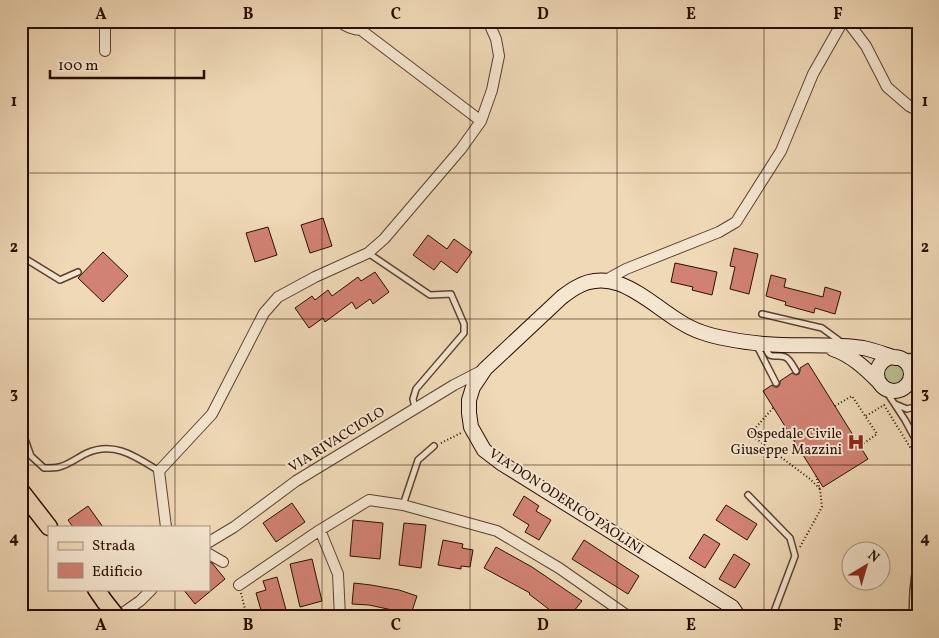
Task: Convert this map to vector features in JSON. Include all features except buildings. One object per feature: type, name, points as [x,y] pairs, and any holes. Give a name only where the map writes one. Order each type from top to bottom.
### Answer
[{"type":"main road","points":[[21,491],[48,526]]},
{"type":"main road","points":[[102,594],[117,617]]},
{"type":"street","points":[[105,21],[105,52]]},
{"type":"street","points":[[339,21],[346,27],[361,30],[481,121]]},
{"type":"street","points":[[166,526],[159,471],[212,414],[264,313],[278,297],[315,277],[368,253],[384,239],[461,149],[481,121],[492,90],[499,56],[496,39],[488,21]]},
{"type":"street","points":[[606,280],[626,269],[719,232],[736,222],[781,151],[813,74],[845,21],[866,46],[887,87],[909,106],[918,110]]},
{"type":"street","name":"VIA DON ODERICO PAOLINI","points":[[739,617],[732,607],[509,468],[484,450],[472,427],[469,400],[473,388],[485,369],[562,297],[575,288],[590,282],[606,280],[623,284],[683,323],[698,331],[726,339],[760,344],[820,345]]},
{"type":"street","points":[[820,345],[864,348],[902,359],[913,374],[906,387],[895,391],[889,390],[866,369],[844,353],[820,345]]},
{"type":"street","points":[[881,384],[877,376],[879,366],[887,359],[896,358]]},
{"type":"street","name":"VIA RIVACCIOLO","points":[[210,541],[234,527],[296,481],[454,385],[485,369]]},
{"type":"street","points":[[239,585],[320,530],[369,500],[403,505],[497,531],[559,568],[626,614],[625,617]]},
{"type":"street","points":[[320,530],[338,574],[340,617]]},
{"type":"street","points":[[210,555],[222,562]]},
{"type":"street","points":[[117,617],[151,590]]},
{"type":"lane","points":[[368,253],[430,295],[451,294],[464,324],[464,333],[416,389],[413,399],[415,409]]},
{"type":"lane","points":[[21,256],[60,280],[78,272]]},
{"type":"lane","points":[[762,314],[822,328],[847,347]]},
{"type":"lane","points":[[760,344],[770,356],[784,357],[789,360],[796,371]]},
{"type":"lane","points":[[760,344],[776,383]]},
{"type":"lane","points":[[896,358],[918,356]]},
{"type":"lane","points":[[894,404],[907,408],[918,405],[913,374]]},
{"type":"lane","points":[[881,384],[918,444]]},
{"type":"lane","points":[[21,428],[31,456],[44,468],[60,467],[89,452],[107,449],[121,450],[159,471]]},
{"type":"lane","points":[[403,505],[418,460],[434,446]]},
{"type":"lane","points":[[748,495],[790,538],[795,556],[772,617]]},
{"type":"lane","points":[[912,617],[918,548]]},
{"type":"path","points":[[835,406],[852,396],[866,416],[877,434],[860,446]]},
{"type":"path","points":[[866,416],[884,405],[918,460]]},
{"type":"path","points":[[773,408],[750,434],[810,479],[820,489]]},
{"type":"path","points":[[434,446],[462,432]]},
{"type":"path","points":[[795,556],[822,507],[816,476]]},
{"type":"green space","points":[[894,363],[902,366],[905,374],[902,382],[894,385],[886,382],[883,374],[886,366]]},
{"type":"place","name":"Ospedale Civile Giuseppe Mazzini","points":[[856,442]]}]
